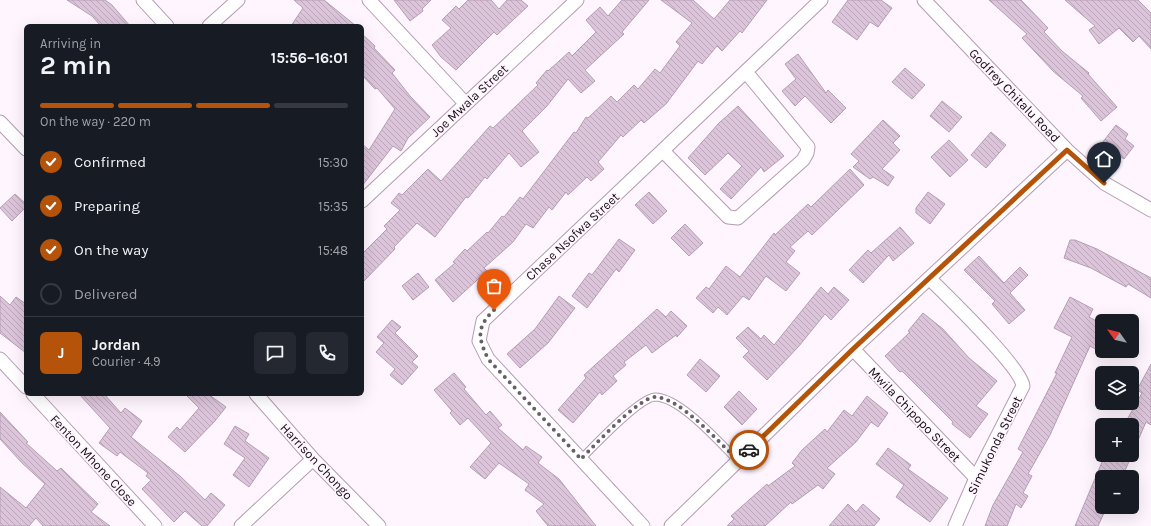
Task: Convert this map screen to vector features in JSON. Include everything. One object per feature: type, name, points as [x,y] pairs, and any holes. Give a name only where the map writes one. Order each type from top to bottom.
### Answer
[{"type":"street","points":[[143,0],[165,24]]},
{"type":"street","points":[[211,24],[238,0]]},
{"type":"street","points":[[369,0],[465,103]]},
{"type":"street","name":"Joe Mwala Street","points":[[364,199],[465,103],[577,0]]},
{"type":"street","name":"Chase Nsofwa Street","points":[[643,526],[488,359],[479,341],[483,321],[822,0]]},
{"type":"street","name":"Godfrey Chitalu Road","points":[[924,0],[1067,150],[1104,183],[1151,210]]},
{"type":"street","points":[[663,151],[728,217],[732,218],[738,218],[803,160],[807,153],[808,147],[746,72]]},
{"type":"street","points":[[0,122],[24,147]]},
{"type":"street","points":[[672,526],[853,349],[1067,150]]},
{"type":"street","name":"Simukonda Street","points":[[929,278],[1007,359],[1022,380],[1023,386],[976,478],[955,526]]},
{"type":"street","name":"Mwila Chipopo Street","points":[[853,349],[976,478]]},
{"type":"street","points":[[0,359],[24,385]]},
{"type":"street","name":"Fenton Mhone Close","points":[[35,396],[155,526]]},
{"type":"street","name":"Harrison Chongo","points":[[258,396],[313,459],[379,526]]},
{"type":"street","points":[[241,526],[313,459]]},
{"type":"lane","points":[[581,459],[637,405],[654,397],[670,400],[681,407],[738,460]]},
{"type":"building","points":[[67,0],[105,0],[112,5],[128,24],[99,24],[92,16]]},
{"type":"building","points":[[294,0],[324,0],[354,24],[292,24],[303,8]]},
{"type":"building","points":[[394,0],[431,0],[422,9],[423,11],[410,21]]},
{"type":"building","points":[[468,0],[491,0],[499,9],[507,0],[521,0],[528,6],[497,35],[494,32],[456,70],[441,57],[432,45],[451,28],[442,20],[456,6],[459,9]]},
{"type":"building","points":[[622,0],[649,0],[622,32],[624,34],[585,70],[595,81],[581,93],[568,79],[547,106],[522,131],[539,152],[521,167],[509,153],[487,179],[485,177],[468,198],[466,197],[435,237],[417,223],[394,247],[395,249],[364,281],[364,252],[387,229],[384,226],[400,210],[391,203],[399,193],[402,195],[428,169],[441,181],[490,126],[493,128],[538,85],[536,83],[547,70],[548,71],[569,52],[572,56],[596,32],[586,20],[600,7],[608,16]]},
{"type":"building","points":[[661,0],[693,0],[714,19],[730,0],[767,0],[742,33],[740,31],[722,51],[717,46],[702,64],[698,61],[666,104],[644,123],[641,120],[623,137],[621,135],[598,162],[604,169],[591,181],[587,177],[568,195],[566,192],[552,210],[549,207],[533,228],[526,224],[513,242],[484,268],[487,271],[453,302],[435,280],[455,263],[453,262],[465,249],[467,251],[487,232],[488,233],[502,216],[504,217],[520,197],[523,199],[574,132],[576,133],[586,117],[588,118],[611,96],[617,102],[634,85],[638,89],[655,69],[660,73],[680,46],[676,42],[692,23]]},
{"type":"building","points":[[848,0],[881,0],[892,8],[878,27],[870,22],[857,40],[832,22]]},
{"type":"building","points":[[989,0],[1021,0],[1048,28],[1044,32],[1062,51],[1089,73],[1088,74],[1117,107],[1101,121],[1081,98],[1083,96],[1054,72],[1022,38],[1027,34]]},
{"type":"building","points":[[1065,0],[1138,0],[1151,13],[1151,49],[1139,36],[1133,42],[1119,28],[1099,44],[1089,30],[1095,26]]},
{"type":"building","points":[[364,36],[375,46],[374,48],[395,70],[392,73],[410,96],[430,117],[408,138],[401,151],[393,146],[364,183],[364,146],[369,150],[395,109],[377,88],[375,89],[364,77]]},
{"type":"building","points":[[798,54],[826,93],[828,90],[846,108],[831,123],[805,96],[795,106],[782,91],[796,79],[785,64]]},
{"type":"building","points":[[905,68],[925,85],[912,99],[892,82]]},
{"type":"building","points":[[942,101],[962,117],[949,132],[930,116]]},
{"type":"building","points":[[738,106],[784,156],[764,172],[761,167],[731,199],[720,189],[742,166],[728,153],[705,175],[688,158],[719,123]]},
{"type":"building","points":[[883,120],[900,136],[893,143],[900,150],[882,169],[894,177],[888,186],[873,177],[870,179],[853,167],[859,161],[851,154]]},
{"type":"building","points":[[1116,125],[1128,134],[1125,139],[1134,146],[1124,159],[1102,143]]},
{"type":"building","points":[[991,132],[1006,145],[986,168],[971,155]]},
{"type":"building","points":[[949,140],[968,160],[950,177],[931,157]]},
{"type":"building","points":[[850,169],[864,185],[812,235],[808,231],[790,247],[795,251],[786,262],[800,273],[786,291],[766,276],[749,300],[743,296],[727,315],[718,307],[713,313],[696,298],[706,287],[709,289],[726,266],[740,277],[774,233],[775,235],[808,204],[811,207]]},
{"type":"building","points":[[649,192],[667,211],[653,224],[635,205]]},
{"type":"building","points":[[928,192],[945,204],[930,224],[916,213],[916,208]]},
{"type":"building","points":[[15,194],[24,202],[24,209],[12,221],[0,208]]},
{"type":"building","points":[[685,224],[703,243],[689,256],[671,238]]},
{"type":"building","points":[[900,227],[914,243],[893,261],[889,255],[863,283],[849,270],[868,250],[871,253]]},
{"type":"building","points":[[619,239],[635,250],[619,272],[616,269],[587,308],[572,296],[589,273],[592,275]]},
{"type":"building","points":[[1070,240],[1075,240],[1097,249],[1151,278],[1151,298],[1128,284],[1126,287],[1091,268],[1064,258]]},
{"type":"building","points":[[979,256],[1004,283],[1020,267],[1028,275],[1010,293],[1025,310],[1009,324],[992,304],[995,301],[964,270]]},
{"type":"building","points":[[418,273],[429,287],[413,300],[402,286]]},
{"type":"building","points":[[821,287],[828,294],[834,287],[849,300],[831,320],[825,314],[799,346],[767,380],[743,357],[749,351],[736,338],[748,327],[761,339],[764,335],[774,345]]},
{"type":"building","points":[[0,296],[10,305],[16,297],[24,303],[24,351],[0,333]]},
{"type":"building","points":[[559,296],[575,308],[548,343],[520,368],[507,354],[535,329]]},
{"type":"building","points":[[1070,297],[1093,309],[1089,317],[1095,320],[1095,349],[1090,346],[1050,435],[1028,474],[1032,476],[1023,493],[1028,496],[1021,508],[1016,504],[1007,526],[985,526],[993,505],[1023,452],[1018,449],[1057,373],[1055,373],[1072,337],[1054,328]]},
{"type":"building","points":[[657,309],[666,317],[671,311],[687,326],[677,337],[676,335],[652,353],[646,345],[624,362],[626,365],[613,376],[617,381],[602,395],[600,392],[573,423],[558,410],[586,378],[584,375]]},
{"type":"building","points":[[923,313],[943,329],[969,358],[997,381],[976,406],[988,414],[970,438],[952,424],[953,422],[885,356],[910,332],[908,331]]},
{"type":"building","points":[[392,320],[401,327],[395,333],[418,356],[412,362],[418,367],[402,385],[390,375],[395,369],[376,352],[384,343],[377,337]]},
{"type":"building","points":[[700,359],[720,376],[706,392],[687,375]]},
{"type":"building","points":[[1151,364],[1151,425],[1146,422],[1139,438],[1139,418],[1128,418],[1132,410],[1139,410],[1139,398],[1142,393],[1139,391],[1139,386]]},
{"type":"building","points":[[454,373],[466,387],[464,389],[486,415],[490,411],[502,425],[498,428],[523,450],[526,446],[542,457],[538,463],[559,479],[596,526],[548,526],[536,511],[544,504],[525,490],[529,484],[499,463],[485,479],[470,467],[491,443],[468,418],[460,425],[450,413],[452,411],[434,390]]},
{"type":"building","points":[[739,391],[757,409],[742,425],[724,407]]},
{"type":"building","points":[[81,396],[106,396],[121,413],[125,408],[142,421],[131,437],[180,476],[205,500],[211,493],[225,505],[207,526],[202,526],[185,511],[174,522],[142,489],[151,480],[146,476],[148,473],[120,452],[117,456],[99,443],[110,428]]},
{"type":"building","points":[[187,396],[211,396],[226,407],[215,421],[185,452],[168,437],[177,427],[180,430],[199,408]]},
{"type":"building","points":[[867,396],[888,413],[878,427],[871,422],[856,442],[827,468],[835,474],[823,489],[818,485],[792,504],[791,502],[765,526],[727,526],[734,519],[731,516],[767,484],[768,486],[795,466],[792,463],[802,450],[825,429],[827,432],[844,410],[852,416]]},
{"type":"building","points":[[0,412],[28,442],[26,443],[57,471],[61,468],[98,504],[91,512],[110,526],[43,526],[36,518],[29,526],[0,526],[0,487],[26,508],[45,484],[22,463],[0,439]]},
{"type":"building","points":[[235,426],[249,434],[245,441],[269,458],[249,487],[233,475],[245,458],[224,444]]},
{"type":"building","points":[[888,448],[911,465],[908,469],[948,498],[930,522],[896,497],[904,485],[876,464]]},
{"type":"building","points":[[1102,462],[1129,462],[1125,470],[1099,470]]},
{"type":"building","points":[[1095,479],[1095,514],[1104,514],[1098,526],[1075,526]]},
{"type":"building","points":[[848,504],[856,512],[863,504],[880,519],[874,526],[829,526]]},
{"type":"way so far","points":[[494,310],[483,321],[479,341],[488,359],[581,459],[637,405],[654,397],[670,400],[681,407],[738,460],[749,450]]},
{"type":"route","points":[[749,450],[853,349],[1067,150],[1104,183]]}]
